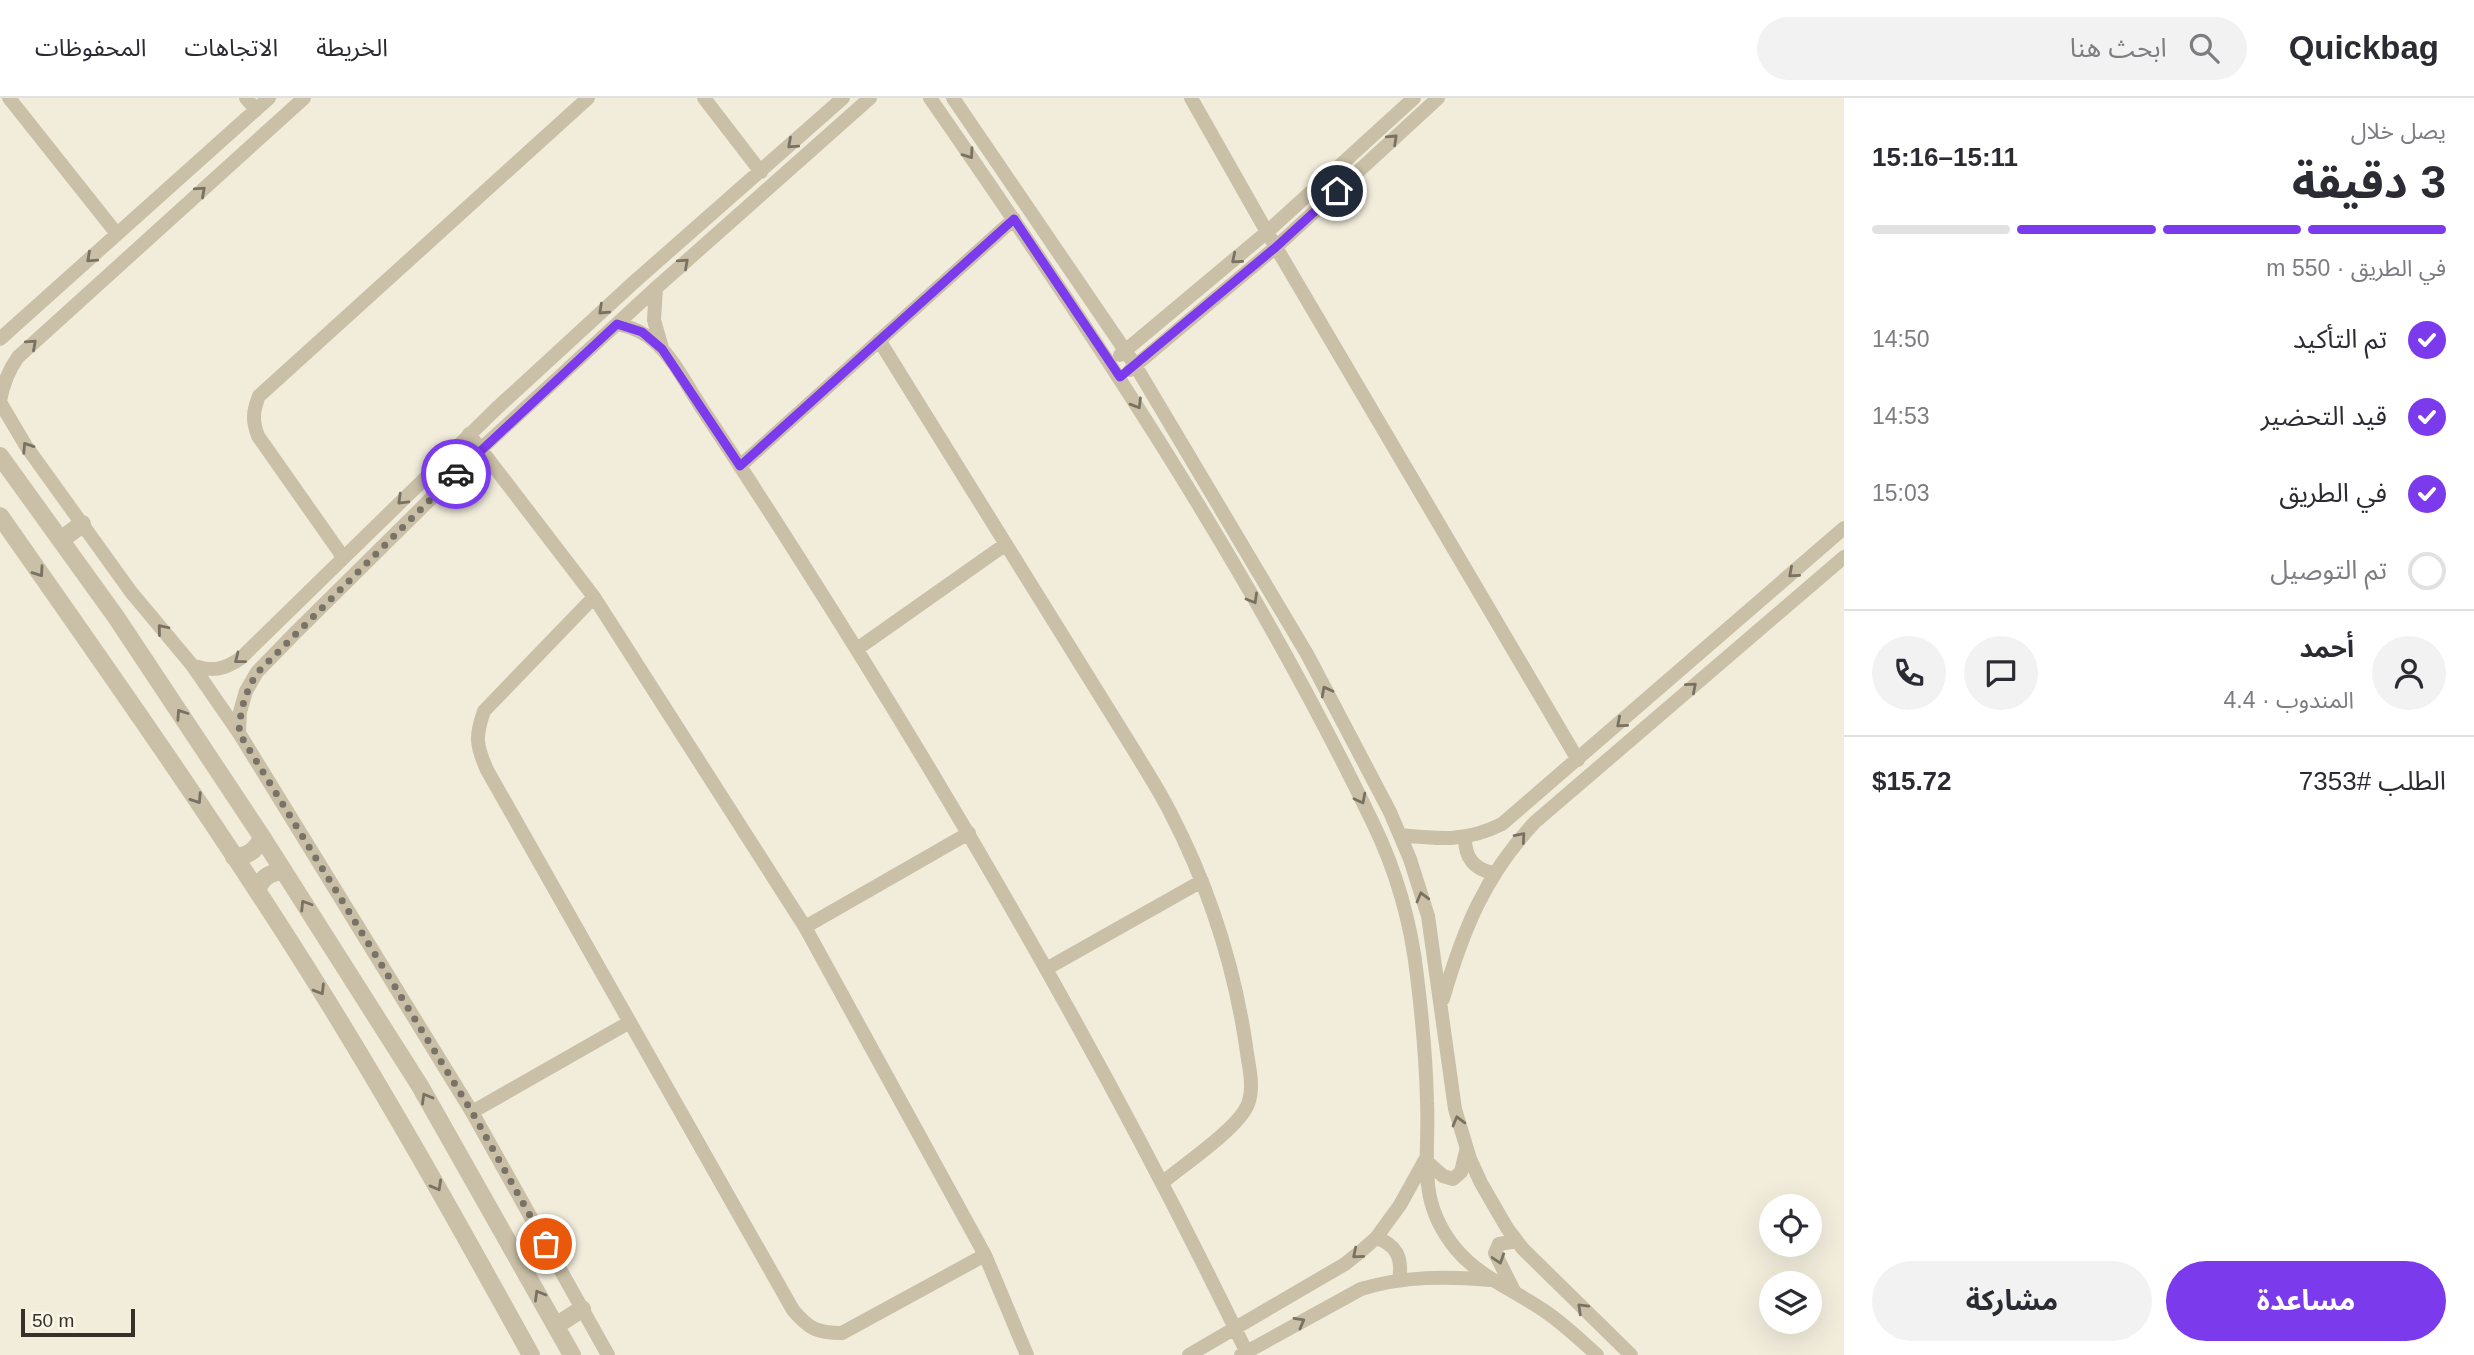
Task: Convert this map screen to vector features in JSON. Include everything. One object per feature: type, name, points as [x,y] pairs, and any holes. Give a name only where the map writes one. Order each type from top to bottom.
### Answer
[{"type":"street","points":[[9,98],[117,234]]},
{"type":"street","points":[[0,339],[117,234],[251,104],[269,98]]},
{"type":"street","points":[[304,98],[18,357],[5,378],[0,401],[26,446],[82,524],[131,592],[192,666],[239,733],[472,1112],[608,1355]]},
{"type":"street","points":[[343,557],[258,436],[253,423],[259,396],[588,98]]},
{"type":"street","points":[[705,98],[761,172]]},
{"type":"street","points":[[192,666],[209,671],[227,668],[241,658],[470,434],[633,283],[843,98]]},
{"type":"street","points":[[239,733],[243,702],[257,673],[482,448],[656,288],[870,98]]},
{"type":"street","points":[[930,98],[1111,362],[1296,672],[1372,820],[1394,872],[1409,925],[1417,980],[1427,1097],[1427,1184],[1443,1229],[1457,1249],[1474,1266],[1560,1322],[1597,1355]]},
{"type":"street","points":[[953,98],[1135,365],[1307,654],[1401,835],[1428,916],[1455,1109],[1466,1149],[1493,1206],[1517,1241],[1541,1268],[1631,1355]]},
{"type":"street","points":[[1191,98],[1578,760]]},
{"type":"street","points":[[1111,362],[1267,232],[1414,98]]},
{"type":"street","points":[[1120,377],[1276,247],[1438,98]]},
{"type":"street","points":[[740,466],[1014,219]]},
{"type":"street","points":[[656,288],[654,320],[662,349]]},
{"type":"street","points":[[617,324],[642,332],[662,349],[857,649],[969,834],[1046,969],[1162,1183],[1236,1330],[1245,1354],[1361,1289],[1399,1279],[1429,1277],[1493,1280]]},
{"type":"street","points":[[879,340],[1171,813],[1202,881],[1223,942],[1240,1010],[1251,1091],[1243,1114],[1235,1124],[1162,1183]]},
{"type":"street","points":[[470,434],[594,597],[805,928],[985,1255],[1027,1355]]},
{"type":"street","points":[[0,456],[116,617],[284,871],[420,1086],[572,1355]]},
{"type":"street","points":[[0,516],[174,766],[304,963],[429,1172],[531,1355]]},
{"type":"street","points":[[61,540],[82,524]]},
{"type":"street","points":[[1401,835],[1465,838],[1502,824],[1844,528]]},
{"type":"street","points":[[857,649],[1006,544]]},
{"type":"street","points":[[1441,1007],[1464,932],[1493,873],[1535,822],[1844,557]]},
{"type":"street","points":[[594,597],[484,711],[477,740],[478,751],[486,770],[793,1310],[806,1325],[823,1333],[842,1333],[985,1255]]},
{"type":"street","points":[[805,928],[969,834]]},
{"type":"street","points":[[234,857],[249,854],[260,844],[262,837]]},
{"type":"street","points":[[1465,838],[1465,848],[1475,866],[1493,873]]},
{"type":"street","points":[[257,891],[263,878],[284,871]]},
{"type":"street","points":[[1046,969],[1202,881]]},
{"type":"street","points":[[472,1112],[630,1023]]},
{"type":"street","points":[[1425,1160],[1443,1176],[1453,1179],[1461,1172],[1466,1149]]},
{"type":"street","points":[[1189,1355],[1345,1264],[1376,1238],[1425,1160]]},
{"type":"street","points":[[1376,1238],[1386,1241],[1394,1248],[1401,1267],[1399,1279]]},
{"type":"street","points":[[1514,1292],[1495,1253],[1499,1244],[1517,1241]]},
{"type":"street","points":[[557,1325],[582,1309]]},
{"type":"way so far","points":[[456,474],[257,673],[246,691],[240,712],[239,733],[472,1112],[546,1244]]},
{"type":"route","points":[[456,474],[617,324],[642,332],[662,349],[740,466],[1014,219],[1120,377],[1276,247],[1337,191]]}]
